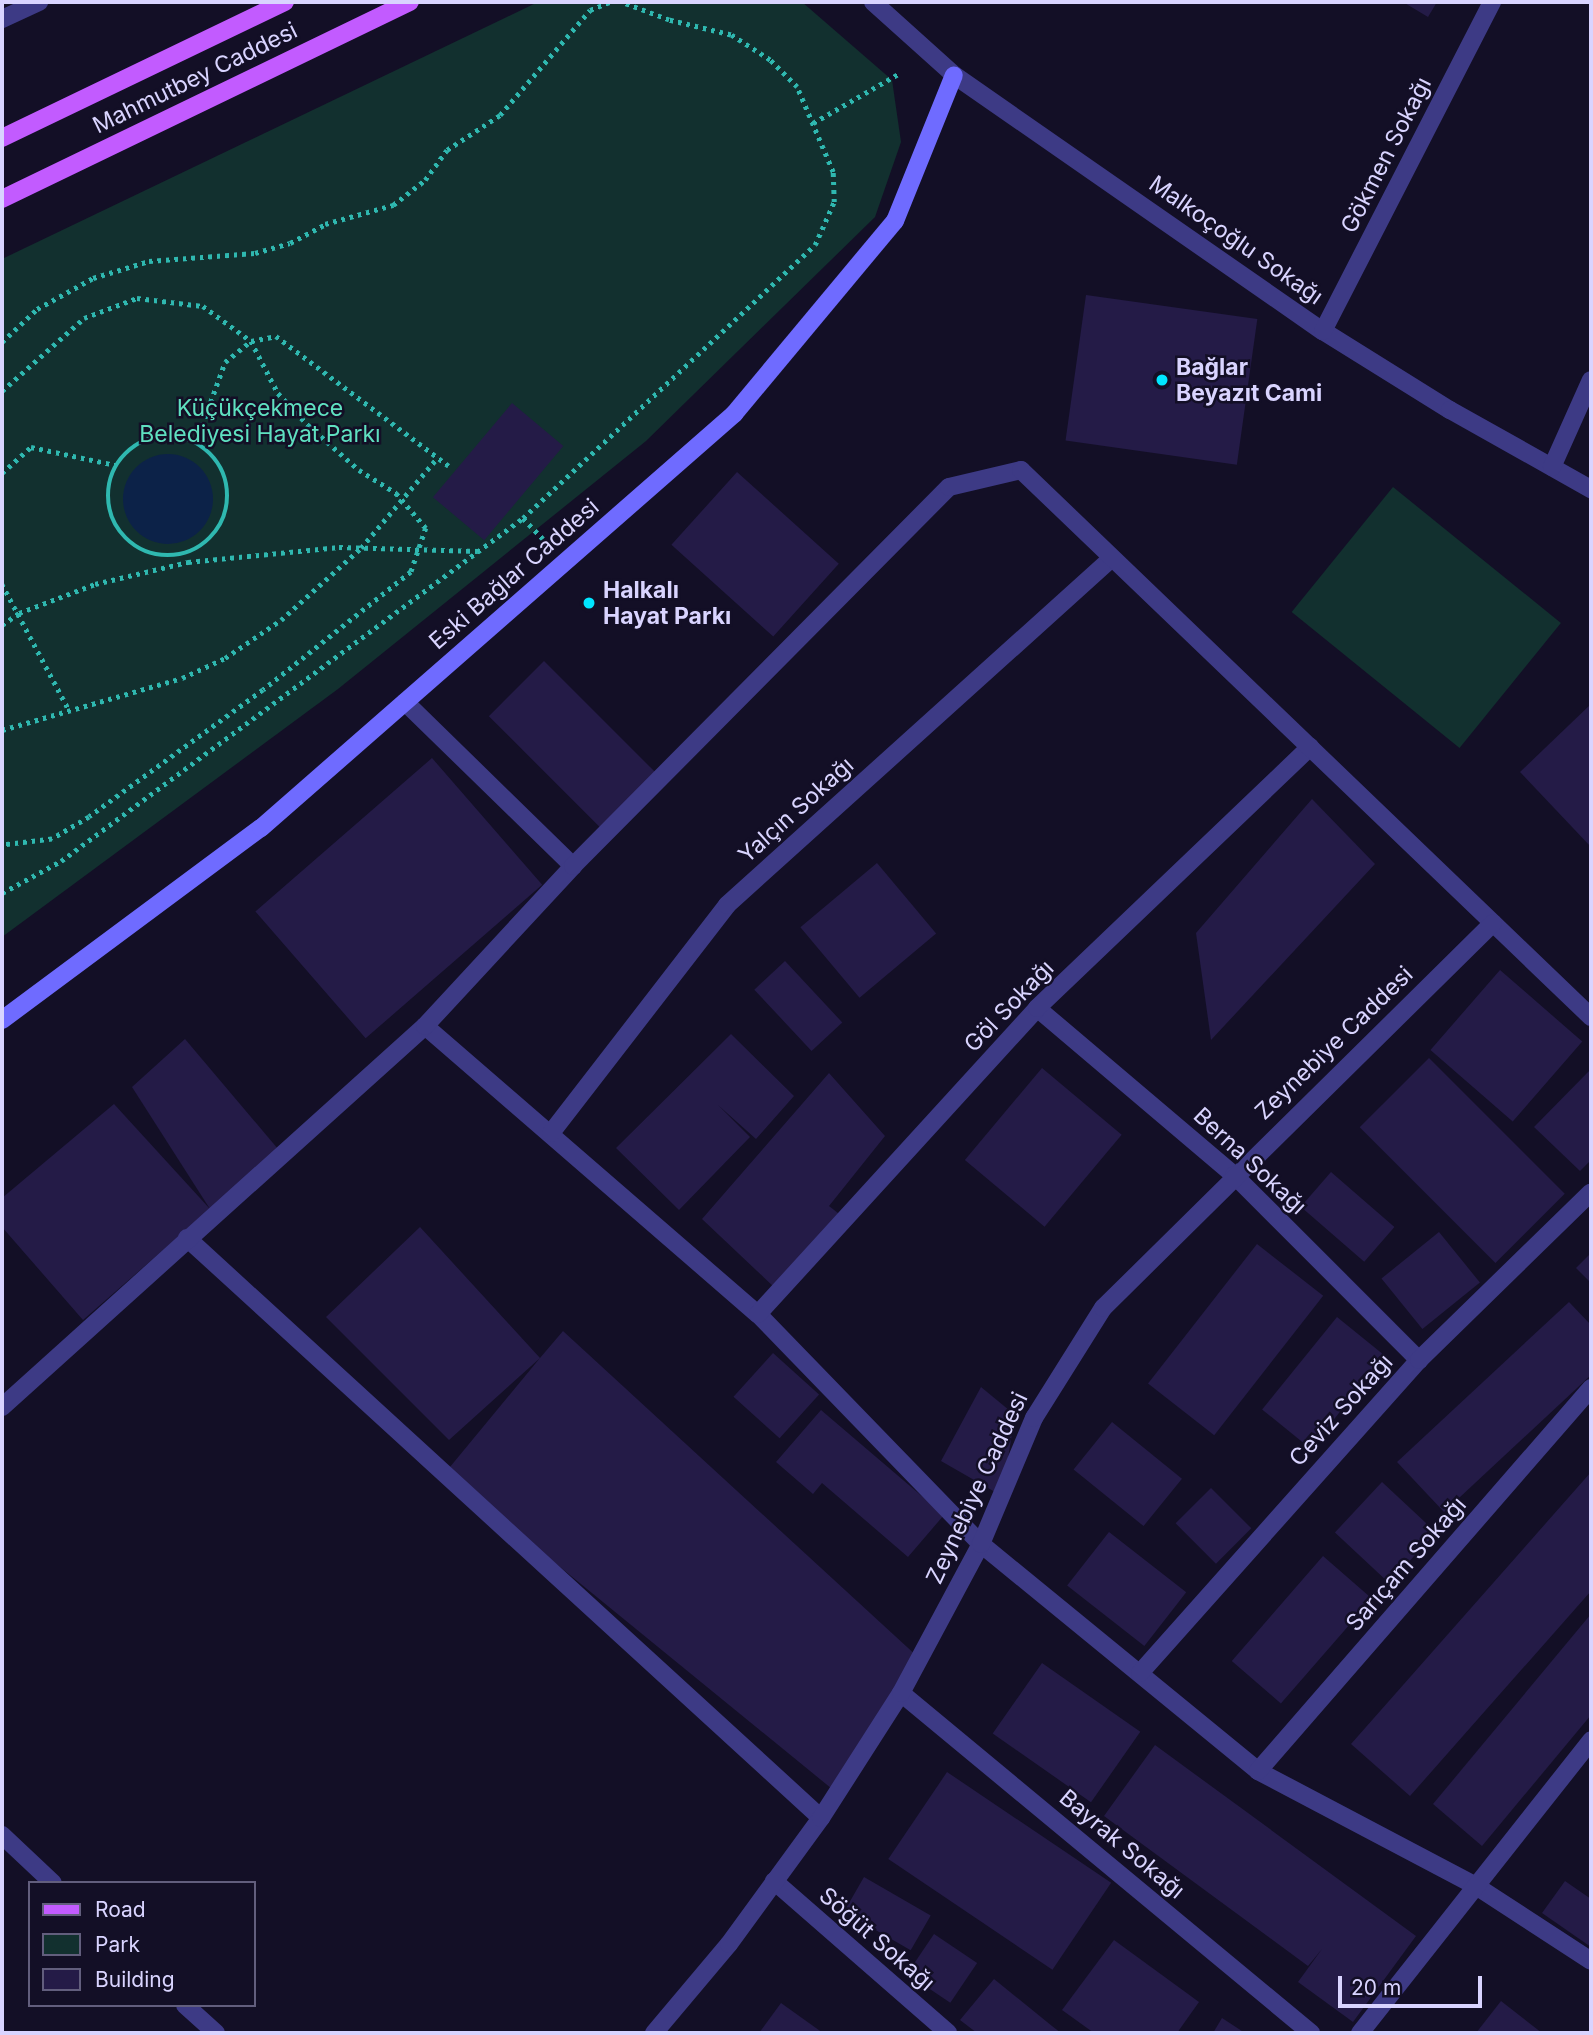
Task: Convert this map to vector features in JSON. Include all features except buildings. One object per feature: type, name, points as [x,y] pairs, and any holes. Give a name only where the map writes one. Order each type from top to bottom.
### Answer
[{"type":"main road","name":"Mahmutbey Caddesi","points":[[2,138],[285,2]]},
{"type":"main road","name":"Mahmutbey Caddesi","points":[[2,199],[410,2]]},
{"type":"main road","name":"Eski Bağlar Caddesi","points":[[2,1020],[261,828],[734,414],[895,221],[954,75]]},
{"type":"street","points":[[2,19],[39,2]]},
{"type":"street","name":"Malkoçoğlu Sokağı","points":[[873,2],[954,75],[1323,331],[1591,489]]},
{"type":"street","name":"Gökmen Sokağı","points":[[1323,331],[1492,2]]},
{"type":"street","points":[[1552,467],[1591,380]]},
{"type":"street","points":[[2,1407],[425,1026],[573,866],[949,487],[1021,470],[1591,1017]]},
{"type":"street","name":"Yalçın Sokağı","points":[[551,1133],[727,905],[1112,558]]},
{"type":"street","points":[[405,702],[573,866]]},
{"type":"street","name":"Göl Sokağı","points":[[758,1314],[1037,1008],[1310,747]]},
{"type":"street","name":"Zeynebiye Caddesi","points":[[654,2033],[775,1881],[821,1818],[901,1693],[981,1544],[1034,1418],[1103,1308],[1234,1175],[1493,923]]},
{"type":"street","name":"Berna Sokağı","points":[[1037,1008],[1234,1175],[1419,1360]]},
{"type":"street","points":[[425,1026],[758,1314],[981,1544],[1258,1771],[1476,1886],[1591,1961]]},
{"type":"street","name":"Ceviz Sokağı","points":[[1140,1673],[1419,1360],[1591,1192]]},
{"type":"street","points":[[187,1238],[821,1818]]},
{"type":"street","name":"Sarıçam Sokağı","points":[[1258,1771],[1591,1388]]},
{"type":"street","name":"Bayrak Sokağı","points":[[901,1693],[1311,2033]]},
{"type":"street","points":[[1360,2033],[1591,1740]]},
{"type":"street","points":[[2,1835],[51,1881]]},
{"type":"street","name":"Söğüt Sokağı","points":[[775,1881],[948,2033]]},
{"type":"street","points":[[187,2007],[216,2033]]},
{"type":"path","points":[[2,342],[37,309],[93,278],[149,261],[256,253],[290,243],[325,224],[393,205],[425,180],[447,150],[500,116],[590,10],[610,2]]},
{"type":"path","points":[[2,893],[61,861],[479,551],[598,450],[815,246],[834,202],[834,182],[797,87],[771,60],[731,35],[670,20],[621,2]]},
{"type":"path","points":[[813,123],[931,55]]},
{"type":"path","points":[[2,391],[84,318],[137,298],[202,306],[251,341],[278,393],[308,425],[403,501],[426,528],[411,572],[263,690],[89,817],[52,839],[2,845]]},
{"type":"path","points":[[196,442],[225,362],[251,341],[276,336],[449,466]]},
{"type":"path","points":[[158,436],[196,442],[223,471],[227,511],[205,545],[176,556],[146,553],[128,542],[115,527],[108,508],[107,487],[116,465],[140,442],[158,436]]},
{"type":"path","points":[[2,474],[32,447],[116,465]]},
{"type":"path","points":[[2,730],[68,708],[182,678],[225,658],[281,620],[361,548],[438,457]]},
{"type":"path","points":[[2,625],[19,613],[95,584],[177,564],[242,554],[361,548],[479,551]]},
{"type":"path","points":[[176,556],[177,564]]},
{"type":"path","points":[[2,584],[68,708]]},
{"type":"green space","name":"Küçükçekmece Belediyesi Hayat Parkı","points":[[538,2],[802,2],[892,80],[901,142],[875,217],[646,441],[338,689],[2,937],[2,259]]},
{"type":"green space","points":[[1393,487],[1561,623],[1460,748],[1292,612]]},
{"type":"water","points":[[168,454],[185,457],[200,467],[210,482],[213,499],[210,516],[200,531],[185,541],[168,544],[151,541],[136,531],[126,516],[123,499],[126,482],[136,467],[151,457]]},
{"type":"place","name":"Bağlar Beyazıt Cami","points":[[1162,380]]},
{"type":"place","name":"Halkalı Hayat Parkı","points":[[589,603]]}]
